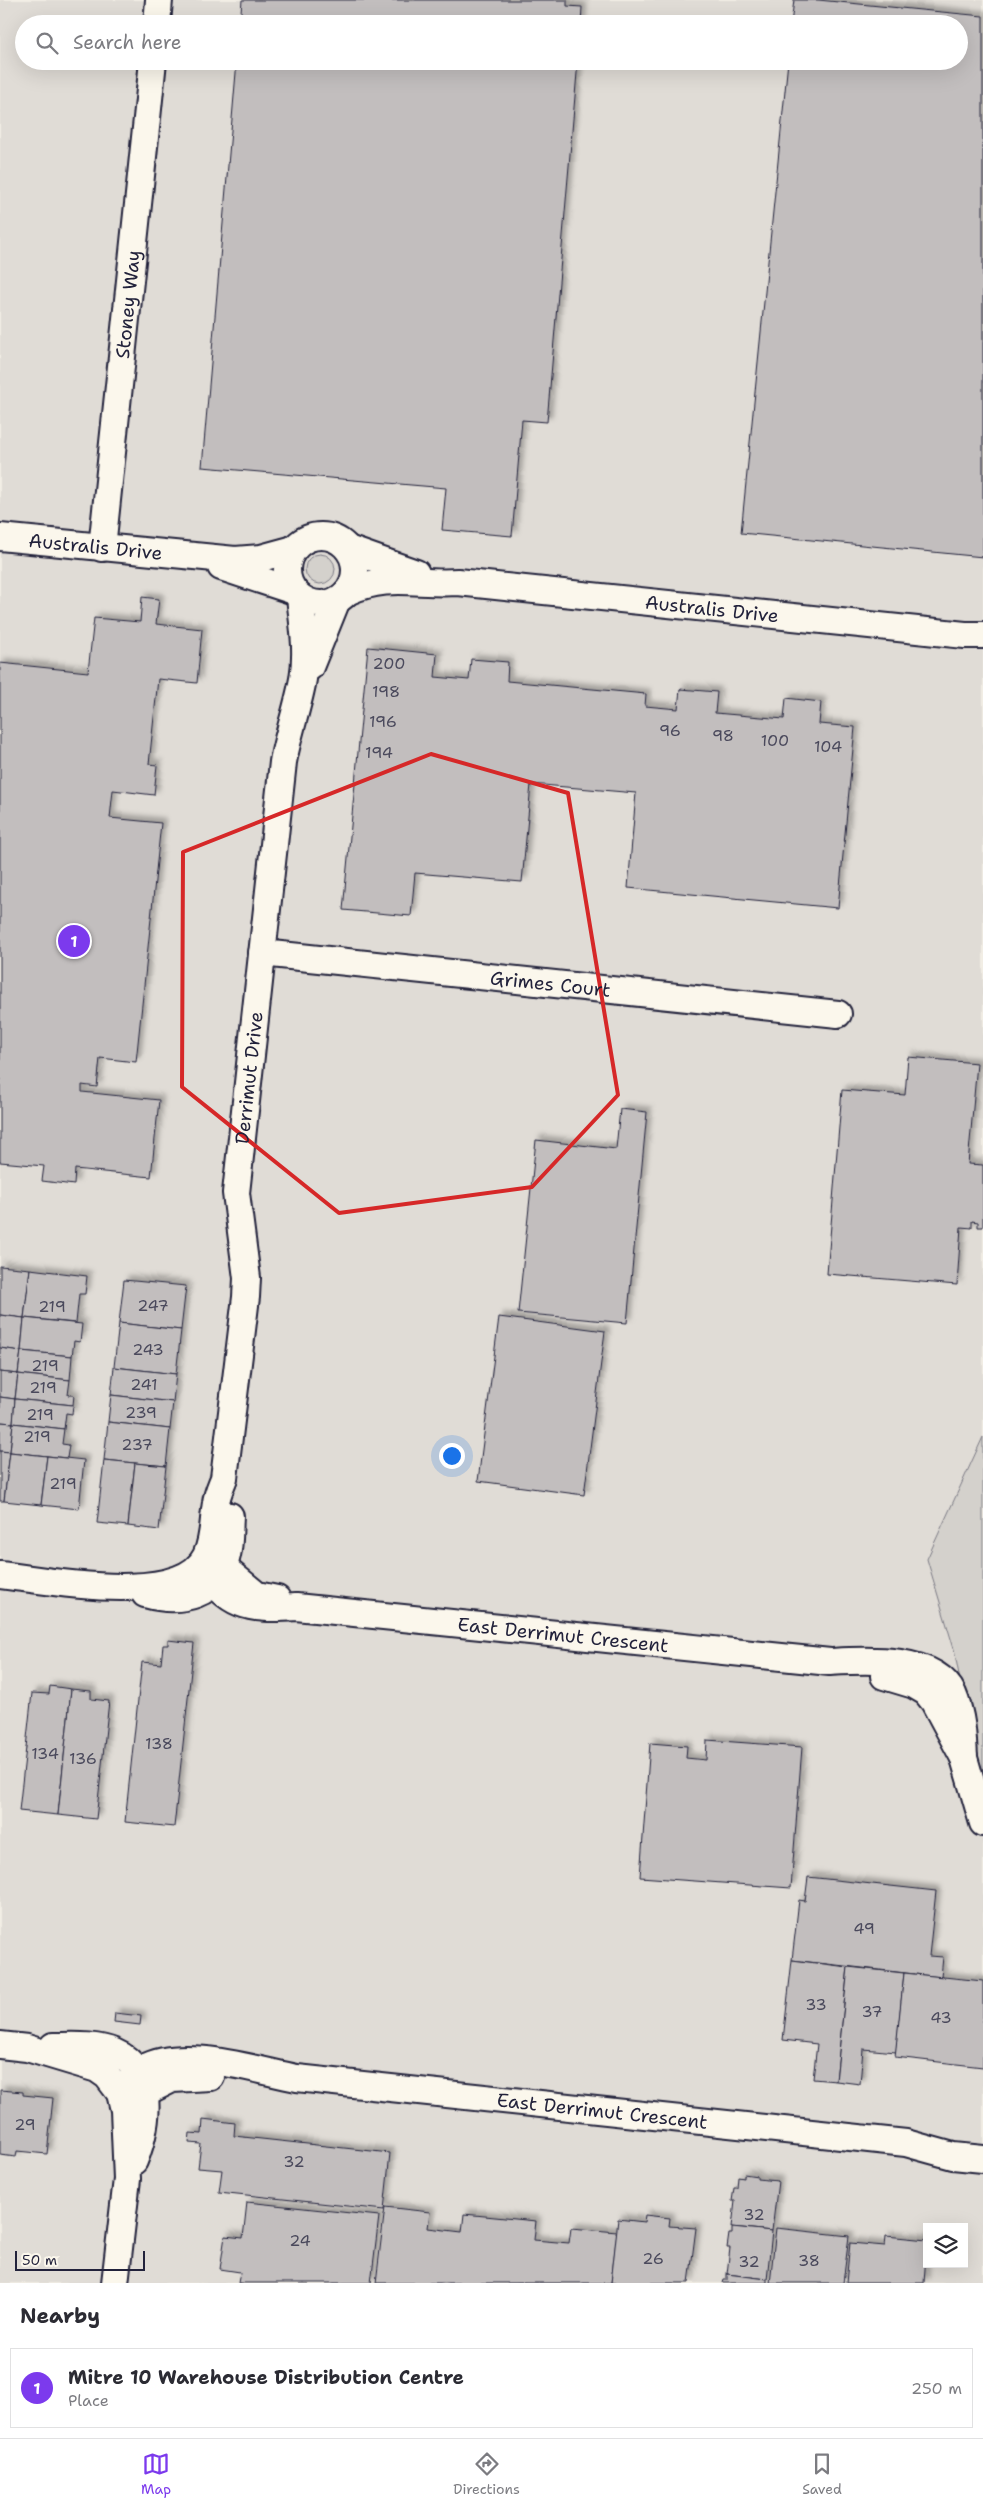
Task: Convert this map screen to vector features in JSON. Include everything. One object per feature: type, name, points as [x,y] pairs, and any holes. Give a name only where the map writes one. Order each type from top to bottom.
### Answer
[{"type":"street","points":[[158,15],[159,0]]},
{"type":"street","name":"Stoney Way","points":[[102,548],[152,70]]},
{"type":"street","points":[[321,535],[336,539],[348,549],[354,561],[355,574],[342,596],[322,604],[297,594],[288,580],[287,567],[294,549],[306,539],[321,535]]},
{"type":"street","name":"Australis Drive","points":[[0,537],[102,548],[252,560],[294,549]]},
{"type":"street","name":"Australis Drive","points":[[348,549],[406,570],[458,582]]},
{"type":"street","name":"Australis Drive","points":[[192,556],[297,594]]},
{"type":"street","name":"Australis Drive","points":[[342,596],[363,585],[391,580],[458,582],[977,637]]},
{"type":"street","name":"Derrimut Drive","points":[[0,1575],[120,1588],[173,1582],[212,1571],[210,1548],[216,1501],[224,1478],[246,1297],[247,1278],[236,1193],[283,762],[304,678],[306,629],[297,594]]},
{"type":"street","name":"Derrimut Drive","points":[[304,678],[342,596]]},
{"type":"street","name":"Grimes Court","points":[[262,953],[838,1014]]},
{"type":"street","name":"East Derrimut Crescent","points":[[212,1571],[257,1595],[282,1600],[296,1607],[830,1662],[890,1662],[919,1667],[932,1673],[944,1682],[952,1693],[962,1725],[964,1758],[983,1822]]},
{"type":"street","points":[[0,2046],[27,2048],[52,2046],[99,2047],[129,2060],[142,2082],[146,2105],[139,2147],[127,2179]]},
{"type":"street","points":[[27,2048],[97,2068],[107,2076],[120,2093],[124,2110],[127,2179],[115,2283]]},
{"type":"street","name":"East Derrimut Crescent","points":[[120,2093],[142,2082],[160,2061],[187,2059],[235,2065],[297,2078],[906,2143],[953,2156],[983,2159]]},
{"type":"street","name":"East Derrimut Crescent","points":[[906,2143],[946,2139],[983,2142]]},
{"type":"highlighted area","points":[[431,754],[568,793],[618,1095],[532,1187],[339,1213],[182,1087],[183,852]]},
{"type":"shaded area","points":[[0,0],[983,0],[983,2283],[0,2283]]},
{"type":"shaded area","points":[[320,554],[331,558],[335,569],[331,580],[320,584],[309,580],[305,569],[309,558]]},
{"type":"shaded area","points":[[983,1437],[983,1772],[969,1727],[954,1649],[927,1559]]},
{"type":"building","points":[[242,0],[567,0],[567,6],[582,7],[582,15],[241,15]]},
{"type":"building","points":[[794,0],[818,0],[983,16],[983,557],[741,533],[787,70],[968,70],[968,15],[792,15]]},
{"type":"building","points":[[236,70],[577,70],[547,422],[522,420],[512,536],[442,530],[446,488],[202,467]]},
{"type":"building","points":[[142,597],[159,599],[156,624],[202,629],[197,683],[158,679],[149,764],[157,765],[154,795],[113,790],[110,818],[161,823],[136,1062],[100,1058],[97,1087],[82,1085],[82,1092],[159,1100],[151,1177],[75,1169],[74,1185],[42,1181],[44,1166],[0,1162],[0,663],[88,672],[94,618],[140,622]]},
{"type":"building","points":[[368,647],[437,654],[435,677],[469,680],[471,659],[508,662],[507,681],[646,694],[645,706],[678,709],[680,689],[717,692],[715,713],[784,719],[786,698],[821,702],[819,724],[855,727],[838,908],[628,888],[636,793],[531,784],[522,882],[415,873],[411,916],[343,910]]},
{"type":"building","points":[[908,1057],[977,1063],[968,1164],[983,1165],[983,1227],[978,1227],[978,1222],[972,1221],[972,1228],[961,1227],[957,1285],[827,1274],[842,1090],[905,1095]]},
{"type":"building","points":[[620,1109],[647,1112],[627,1323],[518,1313],[536,1140],[616,1149]]},
{"type":"building","points":[[0,1266],[30,1269],[24,1318],[0,1315]]},
{"type":"building","points":[[30,1269],[87,1276],[85,1294],[79,1294],[76,1323],[24,1318]]},
{"type":"building","points":[[124,1280],[186,1286],[181,1330],[119,1323]]},
{"type":"building","points":[[0,1315],[24,1318],[21,1351],[0,1348]]},
{"type":"building","points":[[499,1317],[605,1331],[584,1495],[478,1481]]},
{"type":"building","points":[[24,1318],[82,1324],[80,1342],[74,1341],[72,1356],[21,1351]]},
{"type":"building","points":[[119,1323],[181,1330],[176,1374],[114,1367]]},
{"type":"building","points":[[0,1348],[21,1351],[18,1374],[0,1372]]},
{"type":"building","points":[[21,1351],[72,1356],[70,1380],[18,1374]]},
{"type":"building","points":[[114,1367],[176,1374],[173,1402],[111,1395]]},
{"type":"building","points":[[0,1372],[18,1374],[15,1399],[0,1397]]},
{"type":"building","points":[[18,1374],[70,1380],[68,1395],[74,1395],[73,1405],[15,1399]]},
{"type":"building","points":[[111,1395],[173,1402],[170,1429],[108,1422]]},
{"type":"building","points":[[0,1397],[15,1399],[13,1423],[0,1422]]},
{"type":"building","points":[[15,1399],[73,1405],[72,1414],[66,1413],[64,1429],[13,1423]]},
{"type":"building","points":[[0,1422],[13,1423],[10,1452],[0,1451]]},
{"type":"building","points":[[108,1422],[170,1429],[166,1466],[104,1460]]},
{"type":"building","points":[[13,1423],[64,1429],[62,1444],[69,1445],[67,1458],[10,1452]]},
{"type":"building","points":[[0,1451],[10,1452],[4,1501],[0,1501]]},
{"type":"building","points":[[10,1452],[47,1456],[41,1505],[4,1501]]},
{"type":"building","points":[[47,1456],[84,1460],[79,1509],[41,1505]]},
{"type":"building","points":[[104,1460],[135,1463],[128,1526],[97,1523]]},
{"type":"building","points":[[135,1463],[166,1466],[159,1530],[128,1526]]},
{"type":"building","points":[[168,1640],[194,1643],[174,1827],[125,1822],[142,1662],[161,1664],[163,1645],[168,1645]]},
{"type":"building","points":[[50,1686],[71,1689],[58,1815],[19,1811],[32,1693],[49,1694]]},
{"type":"building","points":[[71,1689],[91,1691],[91,1699],[109,1701],[96,1819],[58,1815]]},
{"type":"building","points":[[707,1740],[802,1747],[791,1888],[640,1877],[650,1743],[687,1746],[686,1758],[706,1760]]},
{"type":"building","points":[[808,1877],[936,1891],[929,1956],[943,1957],[941,1977],[792,1960],[799,1900],[805,1901]]},
{"type":"building","points":[[792,1960],[848,1967],[836,2081],[813,2079],[817,2044],[783,2040]]},
{"type":"building","points":[[848,1967],[904,1973],[896,2052],[863,2049],[860,2084],[836,2081]]},
{"type":"building","points":[[904,1973],[983,1981],[983,2067],[895,2057]]},
{"type":"building","points":[[115,2013],[141,2016],[140,2025],[114,2022]]},
{"type":"building","points":[[0,2090],[23,2092],[23,2095],[53,2098],[47,2154],[17,2151],[16,2157],[0,2155]]},
{"type":"building","points":[[203,2119],[235,2123],[234,2136],[390,2153],[384,2210],[219,2192],[222,2170],[198,2168],[201,2144],[189,2143],[190,2133],[202,2134]]},
{"type":"building","points":[[744,2174],[757,2176],[757,2179],[778,2181],[772,2231],[732,2227],[735,2201],[732,2201],[734,2188],[737,2188],[738,2177],[744,2178]]},
{"type":"building","points":[[247,2202],[379,2216],[371,2283],[238,2283],[240,2272],[220,2269],[225,2236],[243,2238]]},
{"type":"building","points":[[385,2207],[430,2212],[428,2228],[462,2232],[464,2214],[536,2221],[534,2240],[569,2243],[571,2228],[617,2232],[611,2283],[376,2283]]},
{"type":"building","points":[[645,2215],[670,2218],[669,2226],[696,2228],[689,2283],[611,2283],[618,2219],[644,2222]]},
{"type":"building","points":[[732,2227],[772,2231],[767,2279],[727,2274],[730,2248],[727,2248],[729,2234],[732,2234]]},
{"type":"building","points":[[776,2228],[849,2236],[843,2283],[770,2283]]},
{"type":"building","points":[[886,2236],[923,2240],[924,2283],[846,2283],[850,2243],[885,2246]]},
{"type":"building","points":[[727,2274],[767,2279],[767,2283],[723,2283],[724,2280],[727,2280]]},
{"type":"place","name":"Mitre 10 Warehouse Distribution Centre","points":[[74,941]]}]
